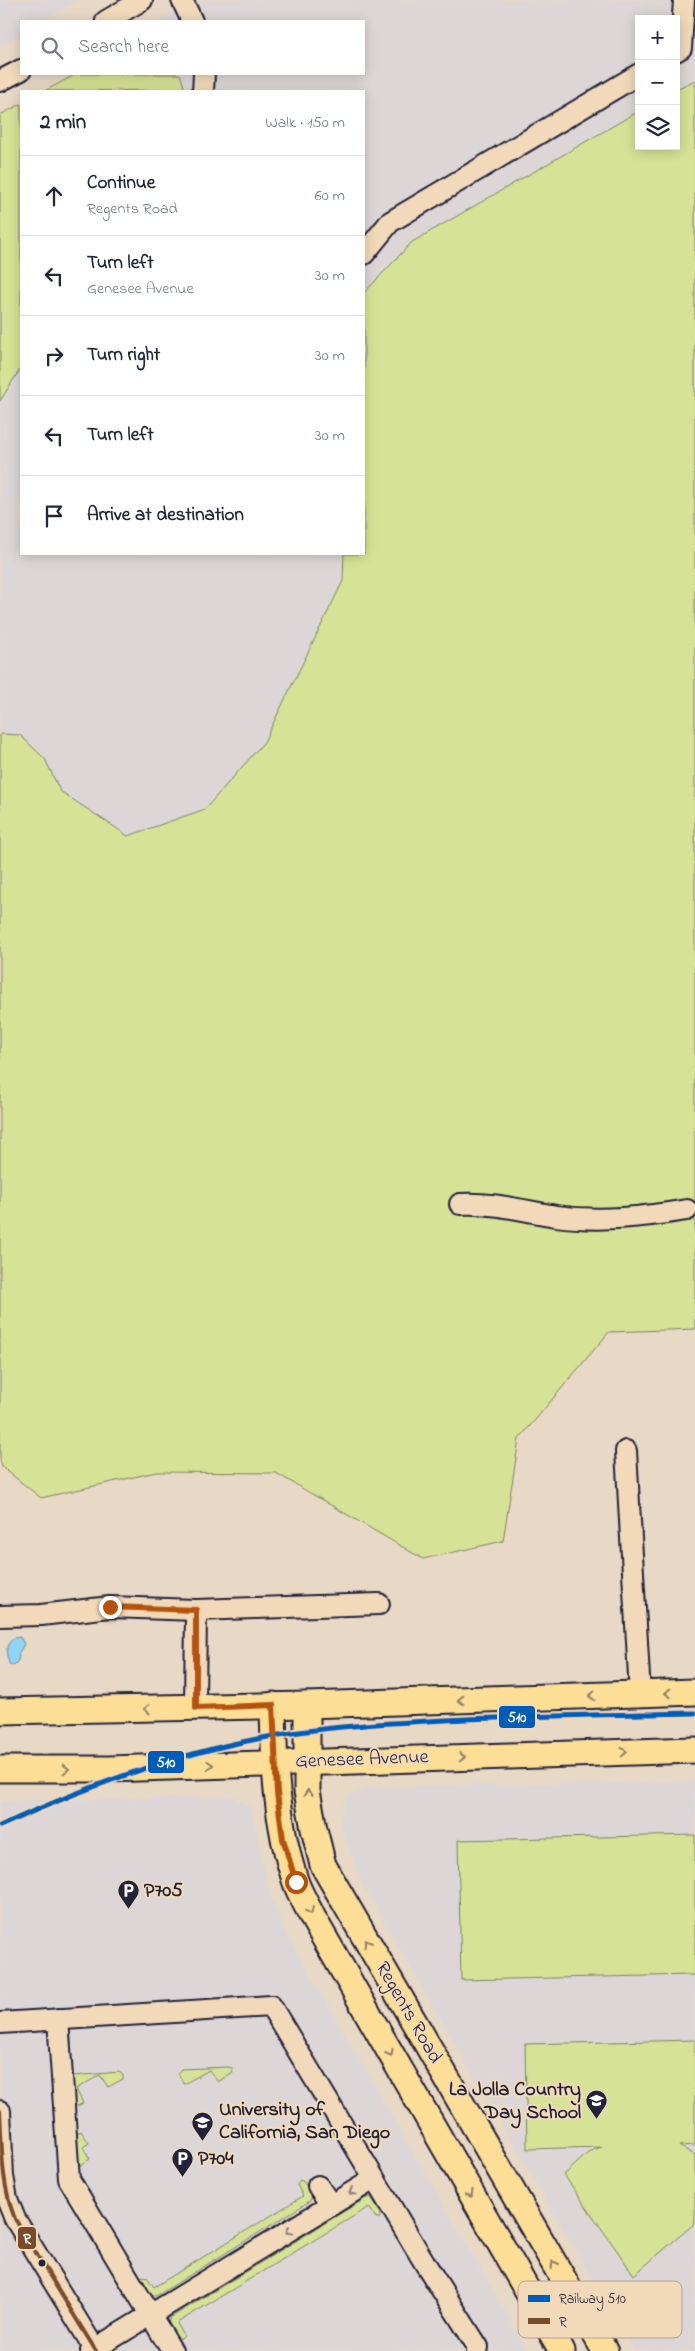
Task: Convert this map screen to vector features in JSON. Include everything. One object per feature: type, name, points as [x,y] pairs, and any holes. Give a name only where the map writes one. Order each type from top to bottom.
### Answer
[{"type":"main road","points":[[0,1711],[307,1705],[695,1692]]},
{"type":"main road","name":"Regents Road","points":[[273,1705],[274,1763],[283,1839],[302,1896],[522,2281]]},
{"type":"main road","name":"Regents Road","points":[[307,1705],[307,1791],[323,1865],[564,2281]]},
{"type":"main road","name":"Genesee Avenue","points":[[0,1769],[100,1769],[695,1750]]},
{"type":"main road","name":"Regents Road","points":[[555,2338],[562,2351]]},
{"type":"main road","name":"Regents Road","points":[[597,2338],[605,2351]]},
{"type":"street","points":[[108,20],[142,0]]},
{"type":"street","points":[[182,0],[192,20]]},
{"type":"street","points":[[680,49],[684,0]]},
{"type":"street","points":[[0,81],[20,71]]},
{"type":"street","points":[[203,90],[204,75]]},
{"type":"street","points":[[365,253],[390,222],[635,76]]},
{"type":"street","points":[[460,1204],[484,1203],[558,1216],[634,1219],[687,1210]]},
{"type":"street","points":[[626,1451],[640,1694]]},
{"type":"street","points":[[0,1616],[41,1615],[110,1607],[196,1610],[379,1604]]},
{"type":"street","points":[[196,1610],[196,1708]]},
{"type":"street","points":[[0,2023],[270,2006],[478,2347],[477,2351]]},
{"type":"street","points":[[58,2019],[69,2179],[172,2351]]},
{"type":"street","points":[[0,2111],[3,2176],[7,2199],[15,2220],[94,2350],[374,2179]]},
{"type":"street","points":[[318,2186],[331,2205]]},
{"type":"shaded area","points":[[0,0],[79,0],[44,20],[20,20],[20,35],[0,46]]},
{"type":"shaded area","points":[[196,0],[695,0],[695,134],[680,139],[680,15],[635,15],[635,149],[365,372],[365,90],[135,90],[141,75],[365,75],[365,20],[161,20]]},
{"type":"shaded area","points":[[20,302],[20,555],[364,555],[372,657],[150,895],[0,804],[0,337]]},
{"type":"shaded area","name":"La Jolla Country Day School","points":[[695,1781],[695,2351],[634,2351],[626,2338],[682,2338],[682,2281],[593,2281],[364,1888],[340,1825],[345,1798],[370,1787]]},
{"type":"shaded area","name":"University of California, San Diego","points":[[233,1796],[252,1809],[269,1892],[285,1931],[518,2334],[518,2338],[520,2338],[528,2351],[0,2351],[0,1801]]},
{"type":"green space","points":[[74,75],[180,75],[185,90],[47,90]]},
{"type":"green space","points":[[695,80],[695,1329],[609,1332],[519,1439],[503,1541],[423,1559],[276,1473],[156,1472],[41,1498],[2,1467],[0,1459],[0,734],[20,735],[45,759],[60,791],[128,836],[205,809],[264,742],[343,581],[344,555],[365,555],[365,292],[412,242],[635,113],[635,150],[680,150],[680,87]]},
{"type":"green space","points":[[20,105],[20,370],[0,401],[0,115]]},
{"type":"green space","points":[[695,1835],[695,1975],[461,1980],[458,1840]]},
{"type":"green space","points":[[695,2040],[695,2145],[679,2146],[695,2155],[695,2223],[634,2275],[564,2175],[590,2151],[602,2147],[527,2149],[525,2044]]},
{"type":"green space","points":[[232,2068],[233,2072],[218,2082],[209,2070],[184,2084],[178,2073],[181,2069]]},
{"type":"green space","points":[[119,2072],[123,2075],[123,2079],[108,2087],[100,2075],[76,2089],[83,2103],[78,2106],[73,2103],[73,2076]]},
{"type":"green space","points":[[81,2131],[89,2143],[83,2147],[90,2159],[79,2166],[75,2134]]},
{"type":"green space","points":[[300,2180],[304,2182],[312,2196],[310,2201],[156,2296],[151,2296],[141,2280],[142,2276],[147,2277],[154,2287],[303,2196],[297,2185]]},
{"type":"green space","points":[[371,2197],[381,2213],[380,2218],[376,2218],[369,2207],[177,2323],[184,2336],[181,2339],[177,2338],[168,2323],[170,2318],[366,2198]]},
{"type":"water","points":[[20,1637],[24,1644],[19,1653],[18,1661],[14,1665],[10,1665],[7,1657],[7,1647],[11,1640]]},
{"type":"rail line","name":"510","points":[[0,1826],[94,1786],[158,1764],[224,1746],[278,1735],[342,1727],[427,1721],[695,1713]]},
{"type":"transit line","name":"R","points":[[0,2111],[5,2179],[10,2206],[15,2219],[96,2351]]},
{"type":"place","name":"P705","points":[[128,1910]]},
{"type":"place","name":"La Jolla Country Day School","points":[[597,2120]]},
{"type":"place","name":"University of California, San Diego","points":[[203,2141]]},
{"type":"place","name":"P704","points":[[182,2178]]},
{"type":"route","points":[[110,1607],[196,1610],[196,1708],[273,1705],[274,1763],[277,1793],[283,1839],[296,1882]]}]
